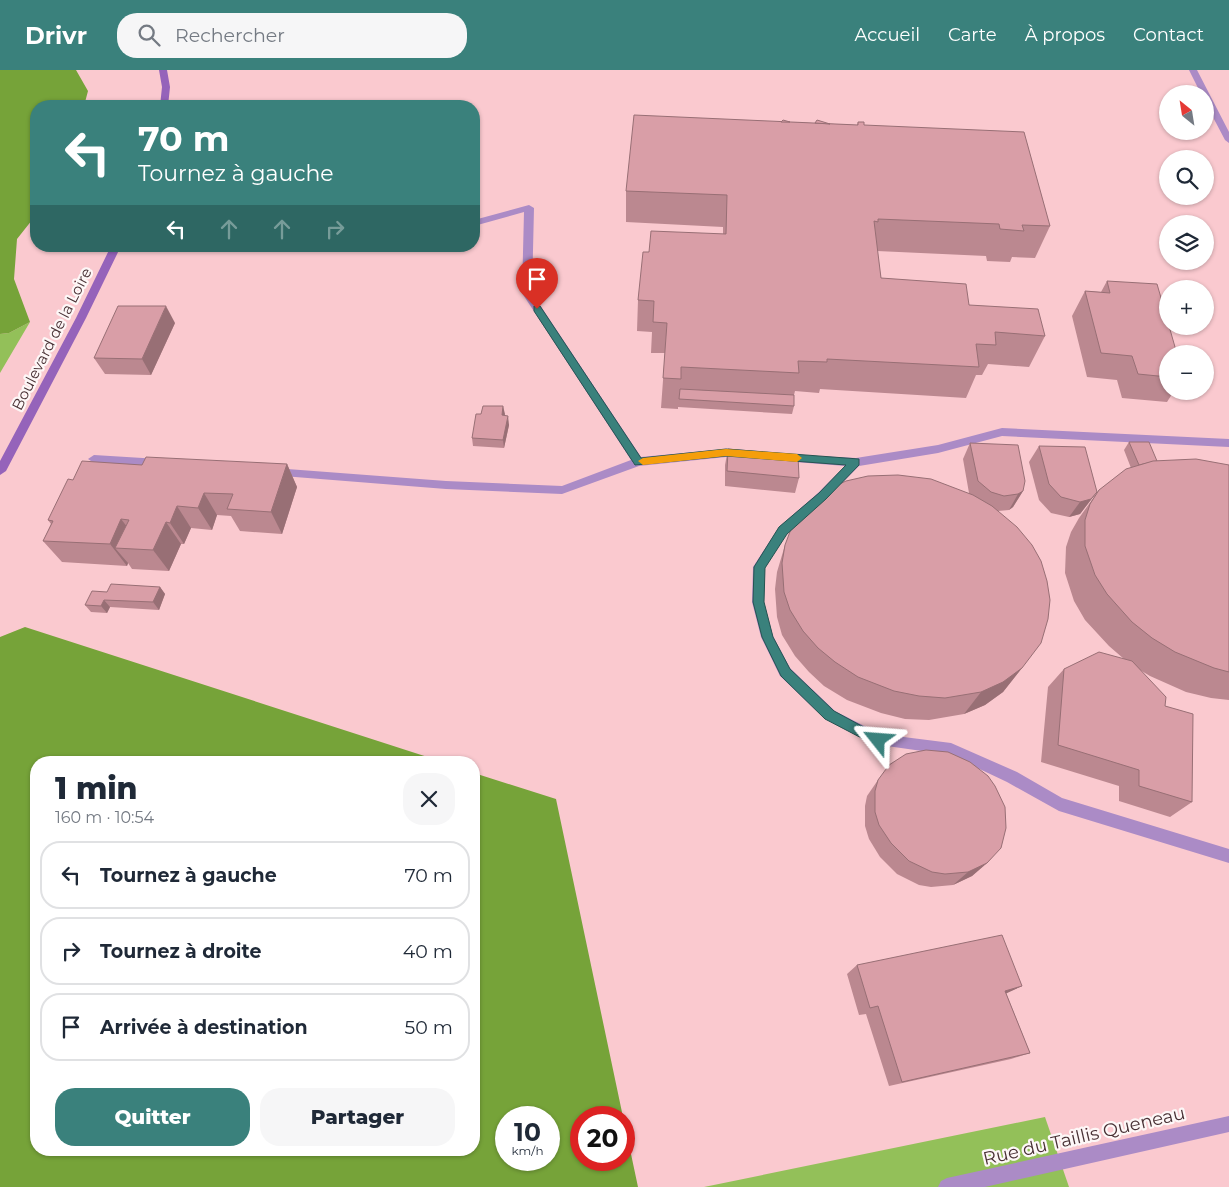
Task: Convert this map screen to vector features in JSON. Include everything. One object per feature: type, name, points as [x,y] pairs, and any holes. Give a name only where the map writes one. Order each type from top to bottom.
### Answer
[{"type":"main road","points":[[163,70],[166,87],[165,100]]},
{"type":"main road","name":"Boulevard de la Loire","points":[[0,471],[113,252]]},
{"type":"street","points":[[1193,70],[1200,85]]},
{"type":"street","points":[[1214,111],[1229,140]]},
{"type":"street","points":[[480,221],[529,208],[527,293],[638,462]]},
{"type":"street","points":[[776,456],[856,462],[938,449],[1002,432],[1229,443]]},
{"type":"street","points":[[258,470],[446,485],[562,490],[638,462],[726,453],[756,455]]},
{"type":"street","points":[[94,459],[170,464]]},
{"type":"street","points":[[856,462],[822,496],[783,530],[759,567],[758,602],[767,637],[785,672],[830,715],[878,740],[951,749],[1012,777],[1059,804],[1229,856]]},
{"type":"street","name":"Rue du Taillis Queneau","points":[[947,1187],[1229,1124]]},
{"type":"green space","points":[[0,70],[76,70],[88,91],[86,100],[30,100],[30,223],[17,239],[14,279],[30,322],[9,333],[0,334]]},
{"type":"green space","points":[[30,322],[0,373],[0,334],[9,333]]},
{"type":"green space","points":[[25,627],[424,756],[30,756],[30,1156],[480,1156],[480,775],[556,799],[621,1106],[570,1106],[570,1171],[635,1171],[638,1187],[0,1187],[0,637]]},
{"type":"green space","points":[[1045,1117],[1069,1187],[704,1187]]},
{"type":"building","points":[[634,115],[858,125],[858,122],[864,122],[864,125],[1024,132],[1050,226],[1022,225],[1024,231],[1000,229],[999,224],[878,219],[878,222],[874,221],[881,278],[966,284],[969,305],[1038,309],[1045,336],[995,332],[996,345],[976,344],[979,367],[827,359],[827,362],[798,361],[799,373],[681,367],[681,379],[663,378],[667,323],[653,322],[654,301],[638,300],[643,252],[649,252],[651,231],[726,234],[727,195],[626,191]]},
{"type":"building","points":[[817,120],[830,124],[815,123]]},
{"type":"building","points":[[1107,281],[1157,284],[1159,291],[1159,335],[1172,335],[1174,345],[1159,345],[1159,376],[1138,374],[1132,356],[1101,353],[1085,291],[1110,293]]},
{"type":"building","points":[[118,306],[166,306],[142,359],[94,358]]},
{"type":"building","points":[[680,389],[794,395],[794,406],[679,399]]},
{"type":"building","points":[[483,406],[503,406],[502,415],[508,416],[503,440],[472,438],[476,414],[481,414]]},
{"type":"building","points":[[1129,442],[1149,442],[1157,461],[1139,465]]},
{"type":"building","points":[[970,443],[1018,445],[1025,481],[1023,491],[1018,494],[1004,496],[991,492],[978,481]]},
{"type":"building","points":[[1039,446],[1085,447],[1097,492],[1091,499],[1080,502],[1061,497],[1049,484]]},
{"type":"building","points":[[728,449],[798,455],[799,478],[727,471]]},
{"type":"building","points":[[146,457],[287,464],[271,512],[227,509],[233,494],[204,493],[198,508],[177,506],[170,523],[166,522],[153,550],[115,548],[129,520],[121,519],[110,544],[43,541],[53,521],[48,520],[68,479],[73,480],[82,461],[142,465]]},
{"type":"building","points":[[1196,459],[1229,465],[1229,672],[1175,652],[1152,638],[1132,622],[1107,594],[1095,575],[1085,546],[1085,520],[1090,504],[1099,490],[1126,469],[1153,461]]},
{"type":"building","points":[[898,475],[931,479],[973,495],[992,506],[1017,527],[1032,545],[1041,561],[1050,600],[1048,619],[1041,643],[1022,668],[1003,682],[981,692],[945,698],[919,696],[894,691],[858,677],[818,648],[803,631],[790,610],[784,592],[782,563],[785,545],[794,521],[813,499],[846,481],[868,476]]},
{"type":"building","points":[[111,584],[160,587],[153,602],[104,600],[101,606],[85,605],[92,591],[107,592]]},
{"type":"building","points":[[1099,652],[1132,661],[1166,697],[1165,706],[1193,714],[1192,802],[1139,786],[1139,770],[1058,745],[1064,669]]},
{"type":"building","points":[[926,750],[948,752],[970,762],[988,776],[1005,807],[1006,828],[1001,848],[987,863],[968,872],[945,874],[932,872],[909,861],[891,843],[879,825],[875,812],[875,791],[878,780],[889,765],[906,754]]},
{"type":"building","points":[[1002,935],[1022,986],[1005,991],[1030,1053],[902,1082],[878,1006],[870,1008],[857,965]]},
{"type":"slow traffic","points":[[643,461],[726,453],[797,458]]},
{"type":"route","points":[[537,309],[638,462],[726,453],[856,462],[822,496],[783,530],[759,567],[758,602],[767,637],[785,672],[830,715],[878,740]]}]
